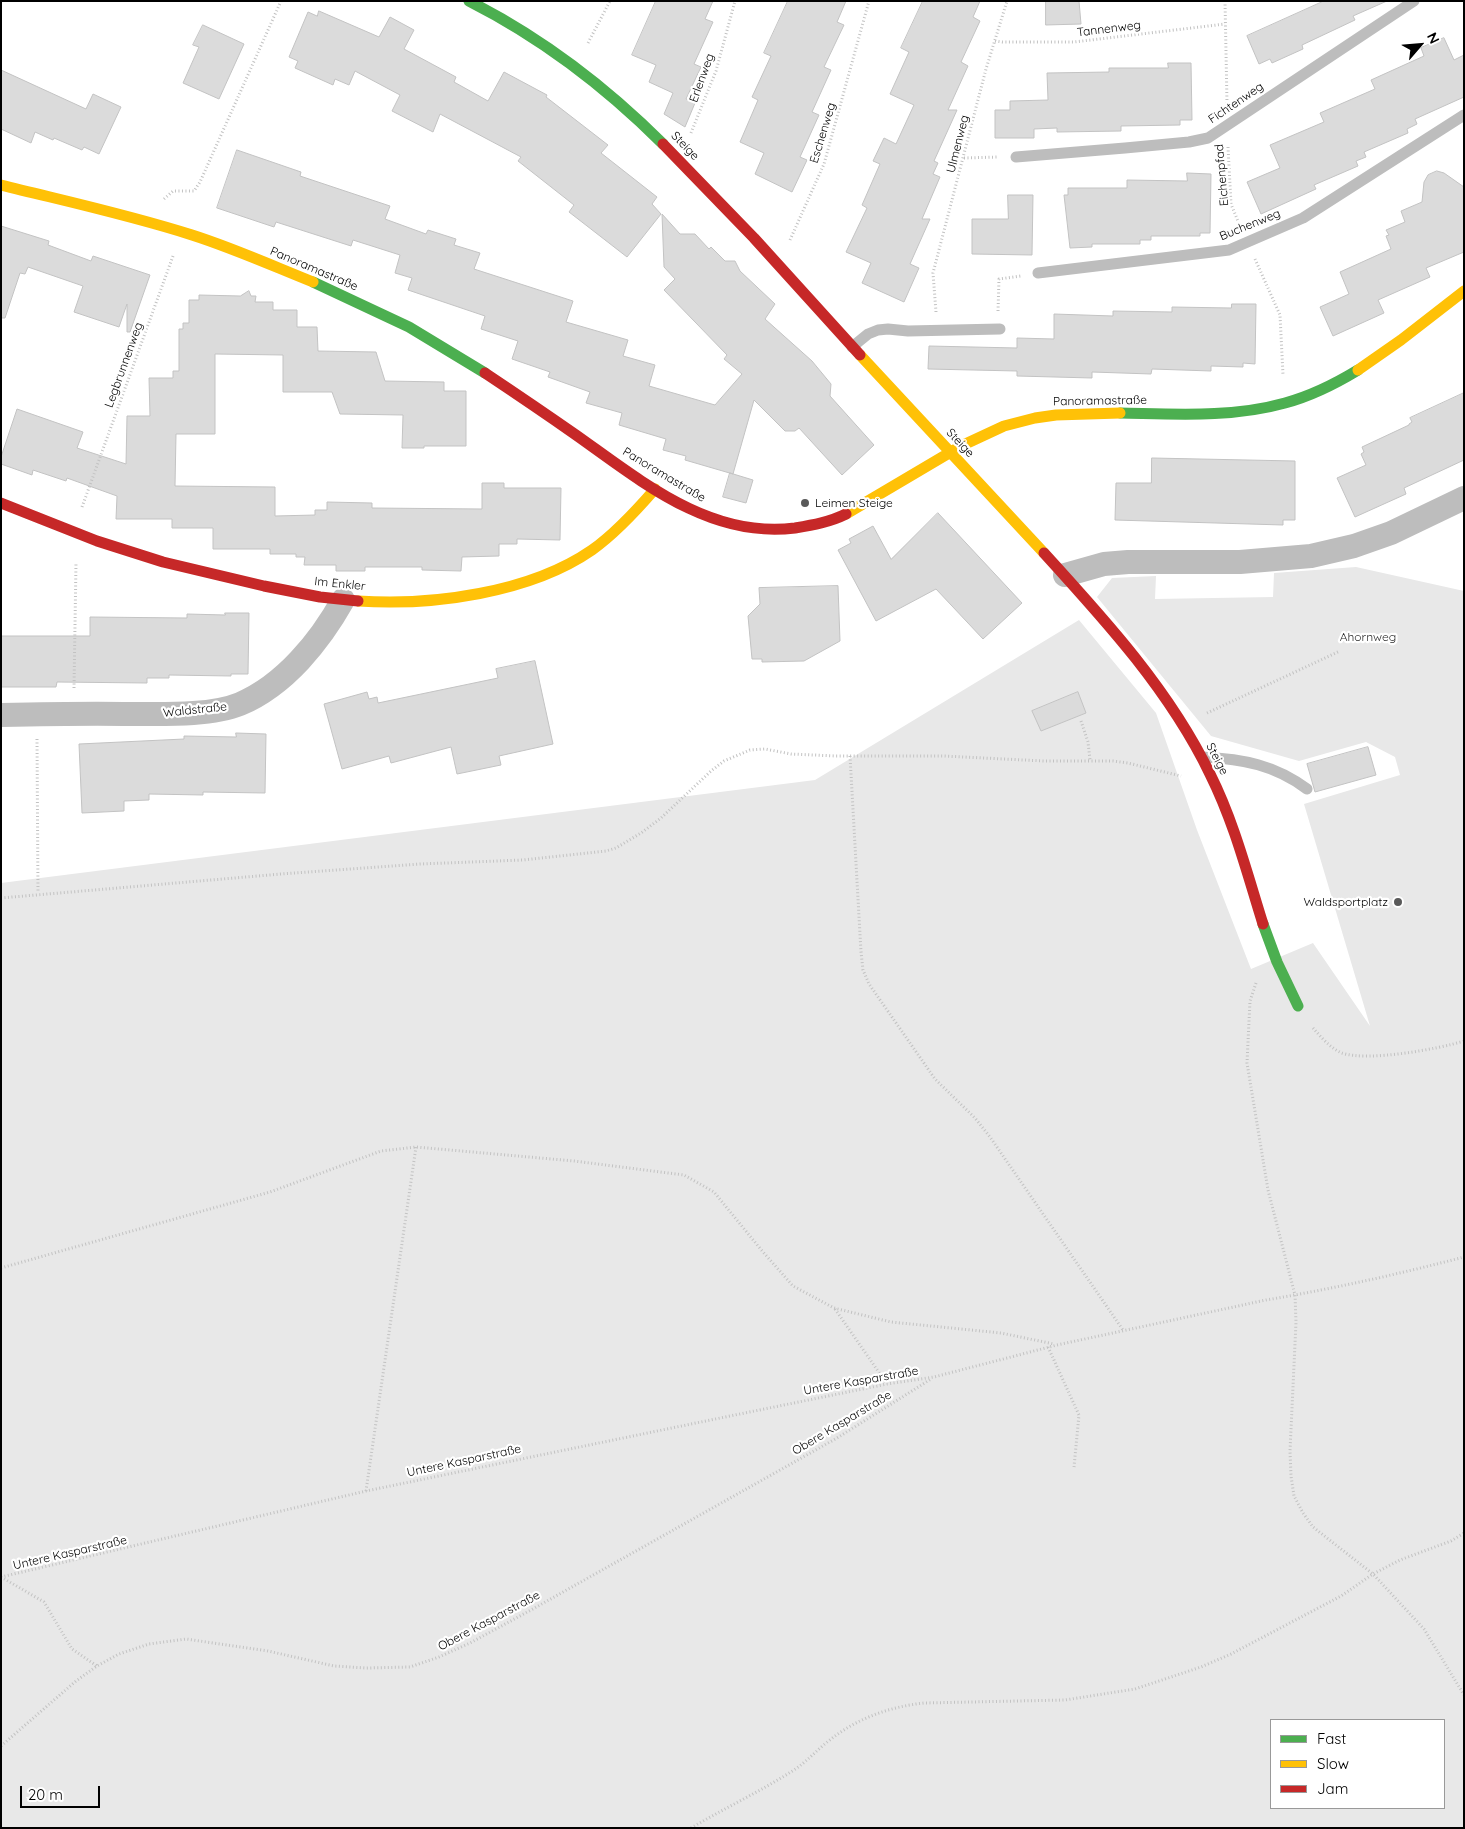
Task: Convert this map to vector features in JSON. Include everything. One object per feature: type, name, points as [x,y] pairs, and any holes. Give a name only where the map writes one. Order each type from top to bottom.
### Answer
[{"type":"street","name":"Steige","points":[[469,1],[533,36],[574,64],[622,103],[650,130],[1065,575],[1149,676],[1183,725],[1208,770],[1232,824],[1271,951],[1285,983],[1298,1006]]},
{"type":"street","name":"Panoramastraße","points":[[1,185],[181,231],[346,296],[422,335],[487,373],[655,489],[715,520],[745,527],[805,527],[836,519],[950,452],[1013,423],[1051,416],[1079,414],[1231,412],[1286,403],[1326,387],[1369,363],[1464,290]]},
{"type":"street","name":"Im Enkler","points":[[1,503],[74,533],[142,556],[205,574],[343,600],[396,602],[447,599],[497,591],[528,582],[560,568],[601,543],[617,530],[655,489]]},
{"type":"street","points":[[1065,575],[1104,564],[1128,562],[1240,562],[1311,556],[1354,546],[1391,533],[1464,498]]},
{"type":"street","name":"Waldstraße","points":[[1,715],[158,714],[206,711],[239,704],[266,689],[297,662],[330,624],[343,600]]},
{"type":"lane","name":"Fichtenweg","points":[[1016,157],[1189,142],[1208,138],[1414,1]]},
{"type":"lane","name":"Buchenweg","points":[[1038,273],[1229,250],[1303,218],[1464,115]]},
{"type":"lane","points":[[852,347],[868,334],[888,328],[908,331],[1000,329]]},
{"type":"lane","points":[[1202,757],[1233,758],[1266,766],[1293,778],[1307,789]]},
{"type":"path","points":[[169,195],[174,190],[194,191],[200,182],[281,1]]},
{"type":"path","points":[[574,64],[585,49],[610,1]]},
{"type":"path","name":"Erlenweg","points":[[676,156],[688,142],[716,71],[735,1]]},
{"type":"path","name":"Eschenweg","points":[[773,260],[787,247],[824,164],[869,1]]},
{"type":"path","name":"Ulmenweg","points":[[934,293],[933,273],[994,41],[1007,1]]},
{"type":"path","name":"Eichenpfad","points":[[1225,1],[1230,204],[1280,315],[1282,367]]},
{"type":"path","name":"Tannenweg","points":[[994,41],[1074,42],[1225,24]]},
{"type":"path","points":[[964,158],[1002,157]]},
{"type":"path","name":"Legbrunnenweg","points":[[83,505],[181,231]]},
{"type":"path","points":[[999,292],[999,279],[1038,273]]},
{"type":"path","points":[[74,533],[76,552],[74,714]]},
{"type":"path","points":[[1183,725],[1340,651]]},
{"type":"path","points":[[1081,721],[1088,742],[1090,760]]},
{"type":"path","points":[[1,898],[38,893],[410,865],[522,860],[599,852],[616,848],[632,839],[661,818],[711,770],[736,755],[750,750],[765,749],[791,754],[850,756],[944,756],[1044,761],[1090,760],[1128,763],[1176,776],[1189,776],[1208,770]]},
{"type":"path","points":[[850,756],[861,952],[863,970],[869,984],[935,1079],[975,1118],[990,1137],[1123,1330]]},
{"type":"path","points":[[37,770],[38,893]]},
{"type":"path","points":[[1271,951],[1258,977],[1250,1001],[1247,1063],[1268,1190],[1295,1295],[1296,1322],[1290,1450],[1294,1496],[1313,1527],[1373,1574],[1424,1629],[1464,1695]]},
{"type":"path","points":[[1298,1006],[1325,1042],[1341,1052],[1354,1055],[1396,1054],[1448,1046],[1464,1040]]},
{"type":"path","points":[[1,1268],[270,1192],[381,1151],[416,1147],[574,1161],[684,1175],[714,1192],[793,1286],[834,1308],[891,1322],[1000,1333],[1058,1344]]},
{"type":"path","points":[[366,1491],[416,1147]]},
{"type":"path","points":[[934,1377],[1058,1344],[1295,1295],[1464,1257]]},
{"type":"path","points":[[834,1308],[887,1384]]},
{"type":"path","points":[[1048,1347],[1079,1415],[1074,1467]]},
{"type":"path","name":"Untere Kasparstraße","points":[[1,1577],[366,1491],[887,1384],[934,1377]]},
{"type":"path","name":"Obere Kasparstraße","points":[[1,1746],[76,1681],[97,1666],[119,1654],[149,1644],[186,1640],[268,1651],[334,1666],[394,1668],[424,1663],[470,1643],[837,1438],[934,1377]]},
{"type":"path","points":[[691,1828],[805,1763],[827,1742],[847,1728],[884,1711],[903,1706],[924,1704],[1065,1700],[1135,1689],[1201,1667],[1231,1654],[1341,1596],[1373,1574],[1400,1560],[1451,1541],[1464,1533]]},
{"type":"path","points":[[1,1577],[44,1602],[72,1649],[97,1666]]},
{"type":"green space","name":"Ahornweg","points":[[1356,567],[1464,591],[1464,1828],[1,1828],[1,883],[815,780],[1079,620],[1156,713],[1197,830],[1251,969],[1313,943],[1370,1026],[1304,804],[1400,775],[1395,757],[1366,742],[1299,761],[1211,736],[1097,597],[1112,578],[1156,576],[1155,599],[1273,597],[1274,573]]},
{"type":"building","points":[[656,1],[713,1],[705,19],[713,22],[694,64],[701,67],[686,99],[695,103],[685,127],[664,114],[673,93],[649,82],[656,65],[632,55]]},
{"type":"building","points":[[788,1],[846,1],[837,22],[844,25],[824,67],[831,70],[812,112],[819,115],[800,157],[807,160],[792,192],[755,174],[764,153],[740,142],[758,100],[752,97],[771,56],[764,53]]},
{"type":"building","points":[[923,1],[980,1],[973,17],[980,21],[961,62],[968,66],[948,110],[957,110],[934,161],[938,163],[933,174],[940,177],[922,219],[930,219],[910,264],[919,268],[904,302],[862,283],[871,263],[846,252],[867,208],[862,205],[880,164],[873,161],[884,138],[896,144],[914,105],[890,94],[909,52],[901,48]]},
{"type":"building","points":[[1046,1],[1079,1],[1081,24],[1046,25]]},
{"type":"building","points":[[1324,1],[1387,1],[1353,16],[1355,20],[1302,45],[1303,49],[1272,63],[1270,59],[1259,64],[1247,36]]},
{"type":"building","points":[[319,11],[379,37],[390,17],[414,30],[404,49],[456,77],[454,82],[488,101],[504,72],[547,95],[546,97],[608,145],[601,153],[657,197],[652,204],[661,214],[627,257],[569,212],[574,205],[518,161],[521,157],[440,114],[433,132],[392,111],[400,95],[355,71],[349,85],[335,79],[333,85],[295,68],[298,61],[289,57],[308,12],[317,16]]},
{"type":"building","points":[[203,25],[244,44],[219,99],[183,83],[199,47],[193,45]]},
{"type":"building","points":[[1444,38],[1454,60],[1464,55],[1464,97],[1415,119],[1417,124],[1407,129],[1408,133],[1364,152],[1366,157],[1356,161],[1358,166],[1314,185],[1316,189],[1261,214],[1247,182],[1280,168],[1270,145],[1324,122],[1320,113],[1375,89],[1371,80],[1424,56],[1421,48]]},
{"type":"building","points":[[1168,63],[1191,63],[1192,120],[1180,120],[1180,125],[1121,126],[1121,131],[1057,132],[1057,128],[1034,129],[1034,138],[995,138],[995,110],[1010,110],[1010,101],[1048,100],[1047,73],[1109,72],[1109,68],[1168,68]]},
{"type":"building","points":[[1,70],[86,109],[93,94],[121,107],[99,154],[84,147],[82,150],[35,132],[31,143],[1,129]]},
{"type":"building","points":[[237,150],[301,172],[300,176],[390,206],[385,219],[426,234],[428,230],[456,239],[454,245],[480,253],[474,269],[573,301],[566,322],[628,340],[623,356],[655,365],[649,386],[715,405],[742,374],[724,359],[727,355],[664,290],[675,279],[664,267],[662,214],[680,234],[695,234],[709,249],[711,247],[725,261],[735,261],[740,271],[775,304],[765,319],[812,361],[831,384],[830,396],[874,445],[842,475],[799,428],[795,431],[785,431],[754,400],[733,474],[685,460],[686,456],[663,450],[666,439],[619,425],[622,413],[586,403],[590,392],[548,377],[550,372],[512,359],[518,341],[481,329],[485,316],[408,290],[412,278],[395,273],[400,255],[353,240],[351,246],[276,222],[274,227],[217,208]]},
{"type":"building","points":[[1437,171],[1444,173],[1464,187],[1464,252],[1426,268],[1430,277],[1378,300],[1384,313],[1333,336],[1320,307],[1349,294],[1340,272],[1391,249],[1386,236],[1389,235],[1386,230],[1405,222],[1401,211],[1422,202],[1424,182],[1428,175]]},
{"type":"building","points":[[1187,173],[1211,174],[1210,233],[1200,233],[1200,236],[1151,236],[1151,240],[1140,240],[1140,244],[1092,244],[1092,247],[1070,248],[1064,195],[1068,195],[1068,188],[1127,188],[1127,180],[1187,181]]},
{"type":"building","points":[[1008,195],[1033,195],[1032,255],[972,254],[972,219],[1008,219]]},
{"type":"building","points":[[1,226],[49,241],[48,245],[91,261],[93,256],[150,275],[130,332],[127,332],[127,304],[119,327],[74,312],[83,286],[28,267],[25,274],[20,273],[5,318],[1,318]]},
{"type":"building","points":[[249,291],[251,296],[256,296],[255,302],[273,302],[273,310],[297,310],[297,327],[317,327],[318,351],[376,352],[385,381],[444,382],[444,391],[466,391],[466,446],[402,448],[403,415],[340,414],[332,392],[283,392],[283,355],[215,354],[215,434],[176,434],[175,486],[275,487],[275,516],[315,515],[315,510],[327,510],[327,502],[372,503],[372,508],[482,509],[482,483],[504,483],[504,488],[561,488],[560,540],[517,539],[517,544],[499,544],[499,556],[462,557],[461,571],[422,570],[422,567],[365,567],[365,571],[336,571],[336,565],[304,565],[305,557],[296,557],[296,554],[270,554],[270,549],[213,549],[213,528],[172,528],[172,519],[116,519],[117,496],[67,478],[66,481],[33,470],[32,475],[1,464],[1,457],[17,409],[83,432],[77,448],[126,464],[127,416],[150,416],[149,378],[173,378],[173,371],[179,371],[179,329],[183,329],[183,323],[189,323],[189,300],[199,300],[199,295],[240,296]]},
{"type":"building","points":[[1232,304],[1256,304],[1255,364],[1243,363],[1243,367],[1211,366],[1211,371],[1152,369],[1151,374],[1092,372],[1092,378],[1017,376],[1017,371],[928,369],[929,346],[1017,348],[1017,338],[1054,339],[1054,314],[1113,316],[1113,311],[1172,312],[1172,307],[1231,308]]},
{"type":"building","points":[[1464,393],[1464,460],[1404,488],[1406,494],[1355,517],[1337,478],[1366,465],[1361,454],[1364,452],[1362,447],[1409,425],[1412,422],[1410,418]]},
{"type":"building","points":[[1152,458],[1295,461],[1295,520],[1283,520],[1283,525],[1115,520],[1116,483],[1151,483]]},
{"type":"building","points":[[730,473],[753,480],[746,503],[723,497]]},
{"type":"building","points":[[938,513],[1022,603],[983,639],[936,589],[876,621],[838,550],[851,543],[849,539],[873,526],[891,559]]},
{"type":"building","points":[[838,586],[840,641],[804,661],[762,662],[762,659],[752,659],[748,616],[760,604],[759,588]]},
{"type":"building","points":[[225,613],[249,613],[248,674],[231,674],[231,676],[169,675],[169,678],[147,678],[147,683],[57,682],[56,687],[1,687],[1,636],[90,636],[90,617],[187,618],[187,614],[225,615]]},
{"type":"building","points":[[535,661],[553,744],[499,756],[501,765],[457,774],[451,747],[391,763],[389,756],[342,769],[324,704],[367,692],[369,699],[377,697],[378,703],[498,678],[496,669]]},
{"type":"building","points":[[1078,692],[1086,713],[1041,731],[1032,711]]},
{"type":"building","points":[[236,733],[266,734],[265,793],[203,792],[203,795],[149,794],[149,800],[124,801],[124,811],[82,813],[79,744],[184,739],[184,736],[236,737]]},
{"type":"building","points":[[1368,747],[1376,775],[1315,792],[1307,764]]},
{"type":"traffic: fast","points":[[469,1],[522,31],[572,65],[618,102],[663,144]]},
{"type":"traffic: fast","points":[[313,282],[409,327],[485,373]]},
{"type":"traffic: fast","points":[[1120,413],[1203,414],[1265,408],[1313,393],[1332,385],[1358,370]]},
{"type":"traffic: fast","points":[[1263,924],[1277,962],[1298,1006]]},
{"type":"traffic: slow","points":[[1,185],[192,235],[238,251],[313,282]]},
{"type":"traffic: slow","points":[[1358,370],[1401,340],[1464,291]]},
{"type":"traffic: slow","points":[[860,355],[1044,553]]},
{"type":"traffic: slow","points":[[846,514],[961,446],[1004,426],[1056,415],[1120,413]]},
{"type":"traffic: slow","points":[[358,601],[417,601],[480,594],[540,577],[567,565],[592,550],[625,521],[655,489]]},
{"type":"traffic: jam","points":[[663,144],[754,238],[860,355]]},
{"type":"traffic: jam","points":[[485,373],[651,488],[705,516],[734,525],[764,529],[808,526],[846,514]]},
{"type":"traffic: jam","points":[[1,503],[97,541],[163,562],[264,586],[320,597],[358,601]]},
{"type":"traffic: jam","points":[[1044,553],[1135,658],[1176,714],[1194,743],[1219,792],[1240,848],[1263,924]]},
{"type":"place","name":"Leimen Steige","points":[[805,503]]},
{"type":"place","name":"Waldsportplatz","points":[[1398,902]]}]
